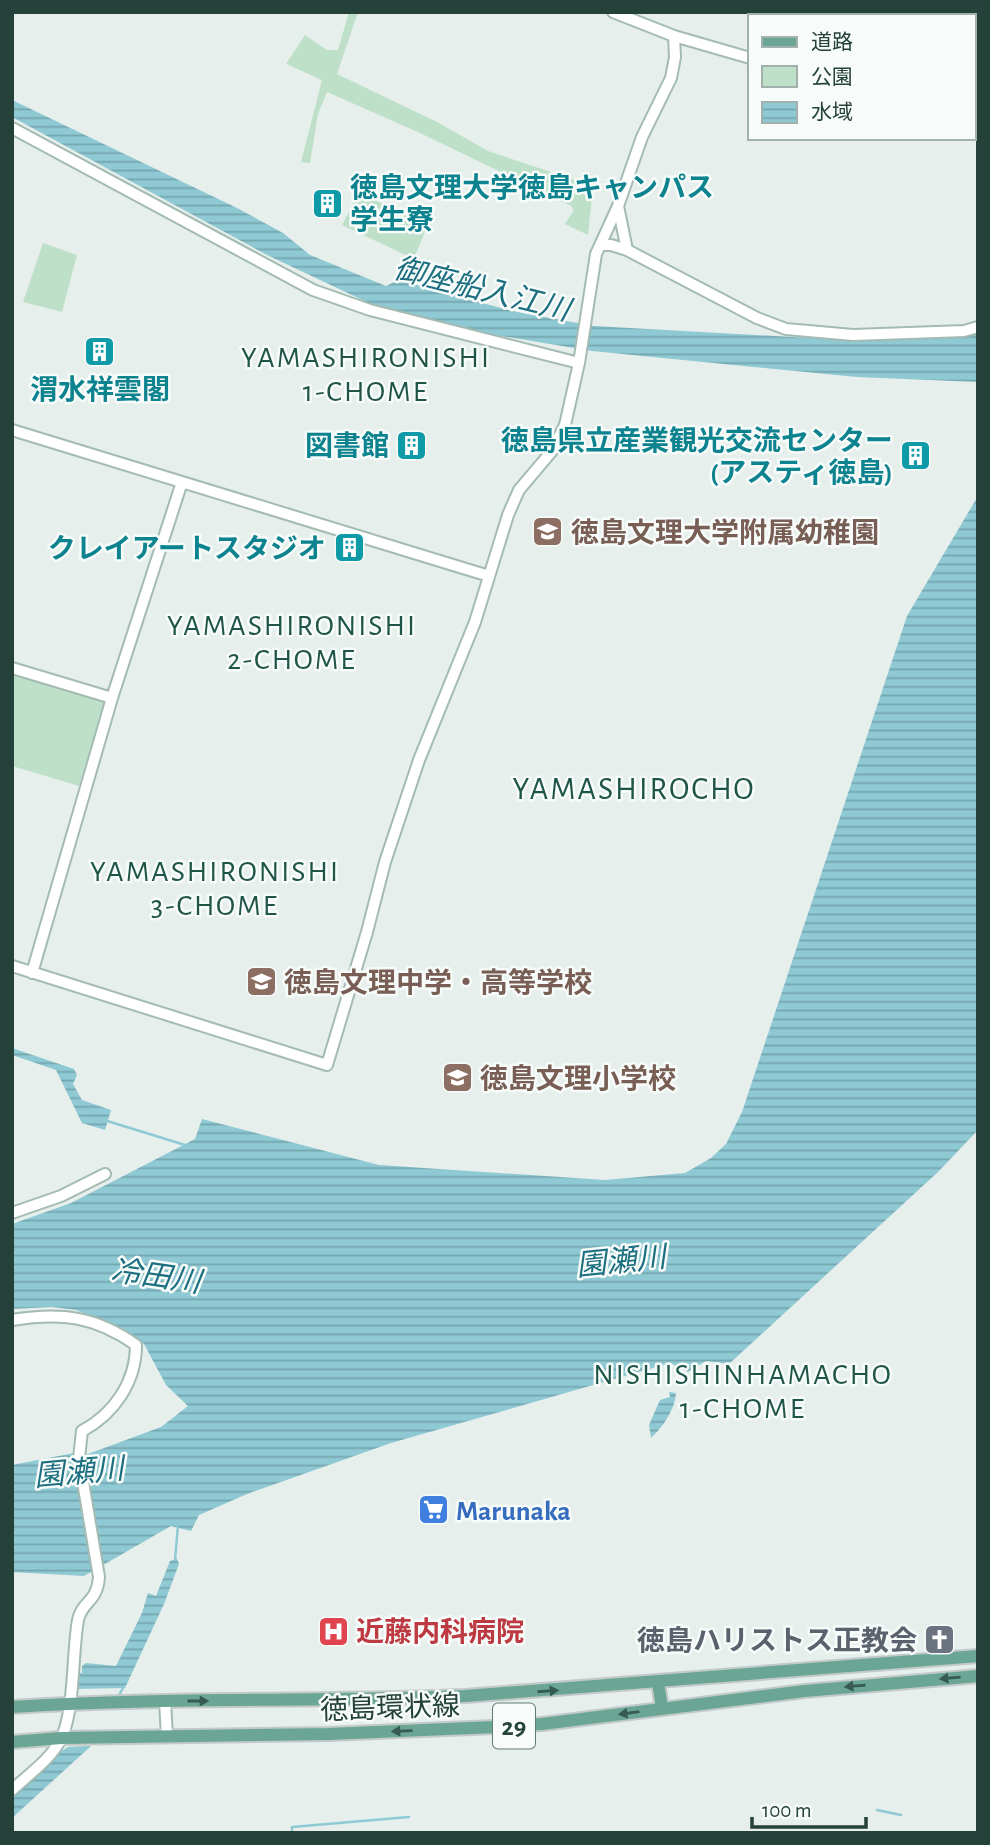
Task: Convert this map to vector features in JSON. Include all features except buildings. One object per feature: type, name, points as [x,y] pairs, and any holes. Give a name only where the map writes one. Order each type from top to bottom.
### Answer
[{"type":"main road","name":"徳島環状線","points":[[12,1707],[126,1701],[395,1699],[658,1682],[978,1656]]},
{"type":"main road","name":"徳島環状線","points":[[12,1742],[61,1738],[329,1734],[495,1727],[805,1691],[978,1676]]},
{"type":"main road","points":[[658,1682],[662,1708]]},
{"type":"street","points":[[618,13],[674,36],[748,57]]},
{"type":"street","points":[[12,967],[327,1065],[385,862],[419,760],[475,622],[516,496],[526,480],[552,451],[567,417],[580,358],[594,261],[618,206],[642,137],[671,78],[675,57],[674,36]]},
{"type":"street","points":[[12,128],[313,290],[370,310],[580,358]]},
{"type":"street","points":[[618,206],[626,250]]},
{"type":"street","points":[[600,245],[626,250],[758,318],[794,331],[866,335],[964,331],[978,327]]},
{"type":"street","points":[[12,430],[489,576]]},
{"type":"street","points":[[32,973],[112,698],[182,482]]},
{"type":"street","points":[[12,668],[112,698]]},
{"type":"street","points":[[12,1213],[61,1196],[105,1174]]},
{"type":"street","points":[[12,1320],[40,1315],[68,1316],[95,1322],[119,1333],[136,1345],[136,1364],[115,1406],[94,1425],[82,1431],[79,1444],[79,1458],[99,1573],[96,1595],[79,1615],[69,1703],[61,1738],[52,1751],[12,1790]]},
{"type":"street","points":[[165,1701],[167,1737]]},
{"type":"green space","points":[[349,12],[358,12],[337,74],[439,123],[488,151],[593,186],[588,235],[565,224],[574,210],[571,206],[420,133],[327,92],[318,114],[310,163],[301,162],[322,80],[286,64],[305,35],[327,50],[338,50]]},
{"type":"green space","points":[[359,193],[428,224],[414,259],[342,225]]},
{"type":"green space","points":[[43,243],[77,255],[62,312],[23,302]]},
{"type":"green space","points":[[12,672],[105,700],[79,786],[12,766]]},
{"type":"water","points":[[12,100],[237,208],[283,233],[310,255],[386,286],[398,280],[512,311],[594,326],[863,341],[978,334],[978,382],[857,377],[592,351],[477,332],[371,304],[267,255],[12,117]]},
{"type":"water","points":[[978,496],[978,1130],[938,1172],[729,1364],[706,1361],[688,1372],[670,1363],[391,1443],[247,1494],[199,1515],[191,1531],[171,1526],[84,1576],[12,1572],[12,1465],[74,1453],[88,1454],[161,1427],[188,1406],[166,1385],[144,1344],[124,1329],[76,1310],[52,1307],[12,1309],[12,1224],[71,1203],[195,1139],[202,1119],[379,1165],[605,1180],[685,1173],[711,1158],[726,1144],[742,1112],[907,616]]},
{"type":"water","points":[[12,1048],[74,1069],[77,1075],[73,1084],[82,1100],[111,1110],[105,1130],[82,1123],[56,1070],[12,1055]]},
{"type":"water","points":[[669,1392],[676,1393],[671,1411],[651,1438],[649,1425],[660,1400],[670,1397]]},
{"type":"water","points":[[177,1559],[179,1564],[164,1604],[125,1688],[76,1689],[78,1673],[82,1673],[82,1666],[86,1663],[116,1666],[142,1613],[148,1593],[156,1596],[170,1561]]},
{"type":"water","points":[[91,1746],[12,1818],[12,1797],[52,1757],[68,1747]]},
{"type":"waterway","points":[[104,1120],[185,1145]]},
{"type":"waterway","points":[[175,1560],[178,1525]]},
{"type":"waterway","points":[[117,1699],[124,1686]]},
{"type":"waterway","points":[[877,1810],[901,1815]]},
{"type":"waterway","points":[[292,1833],[292,1827],[409,1817]]},
{"type":"place","name":"徳島文理大学徳島キャンパス 学生寮","points":[[327,203]]},
{"type":"place","name":"渭水祥雲閣","points":[[100,352]]},
{"type":"place","name":"図書館","points":[[412,445]]},
{"type":"place","name":"徳島県立産業観光交流センター (アスティ徳島)","points":[[916,456]]},
{"type":"place","name":"徳島文理大学附属幼稚園","points":[[548,532]]},
{"type":"place","name":"クレイアートスタジオ","points":[[349,548]]},
{"type":"place","name":"徳島文理中学・高等学校","points":[[261,982]]},
{"type":"place","name":"徳島文理小学校","points":[[457,1078]]},
{"type":"place","name":"Marunaka","points":[[433,1510]]},
{"type":"place","name":"近藤内科病院","points":[[333,1631]]},
{"type":"place","name":"徳島ハリストス正教会","points":[[940,1640]]},
{"type":"district","name":"YAMASHIRONISHI 1-CHOME","points":[[366,374]]},
{"type":"district","name":"YAMASHIRONISHI 2-CHOME","points":[[292,642]]},
{"type":"district","name":"YAMASHIROCHO","points":[[634,788]]},
{"type":"district","name":"YAMASHIRONISHI 3-CHOME","points":[[215,888]]},
{"type":"district","name":"NISHISHINHAMACHO 1-CHOME","points":[[743,1391]]},
{"type":"water label","name":"御座船入江川","points":[[482,289]]},
{"type":"water label","name":"園瀬川","points":[[621,1261]]},
{"type":"water label","name":"冷田川","points":[[156,1276]]},
{"type":"water label","name":"園瀬川","points":[[79,1472]]}]
